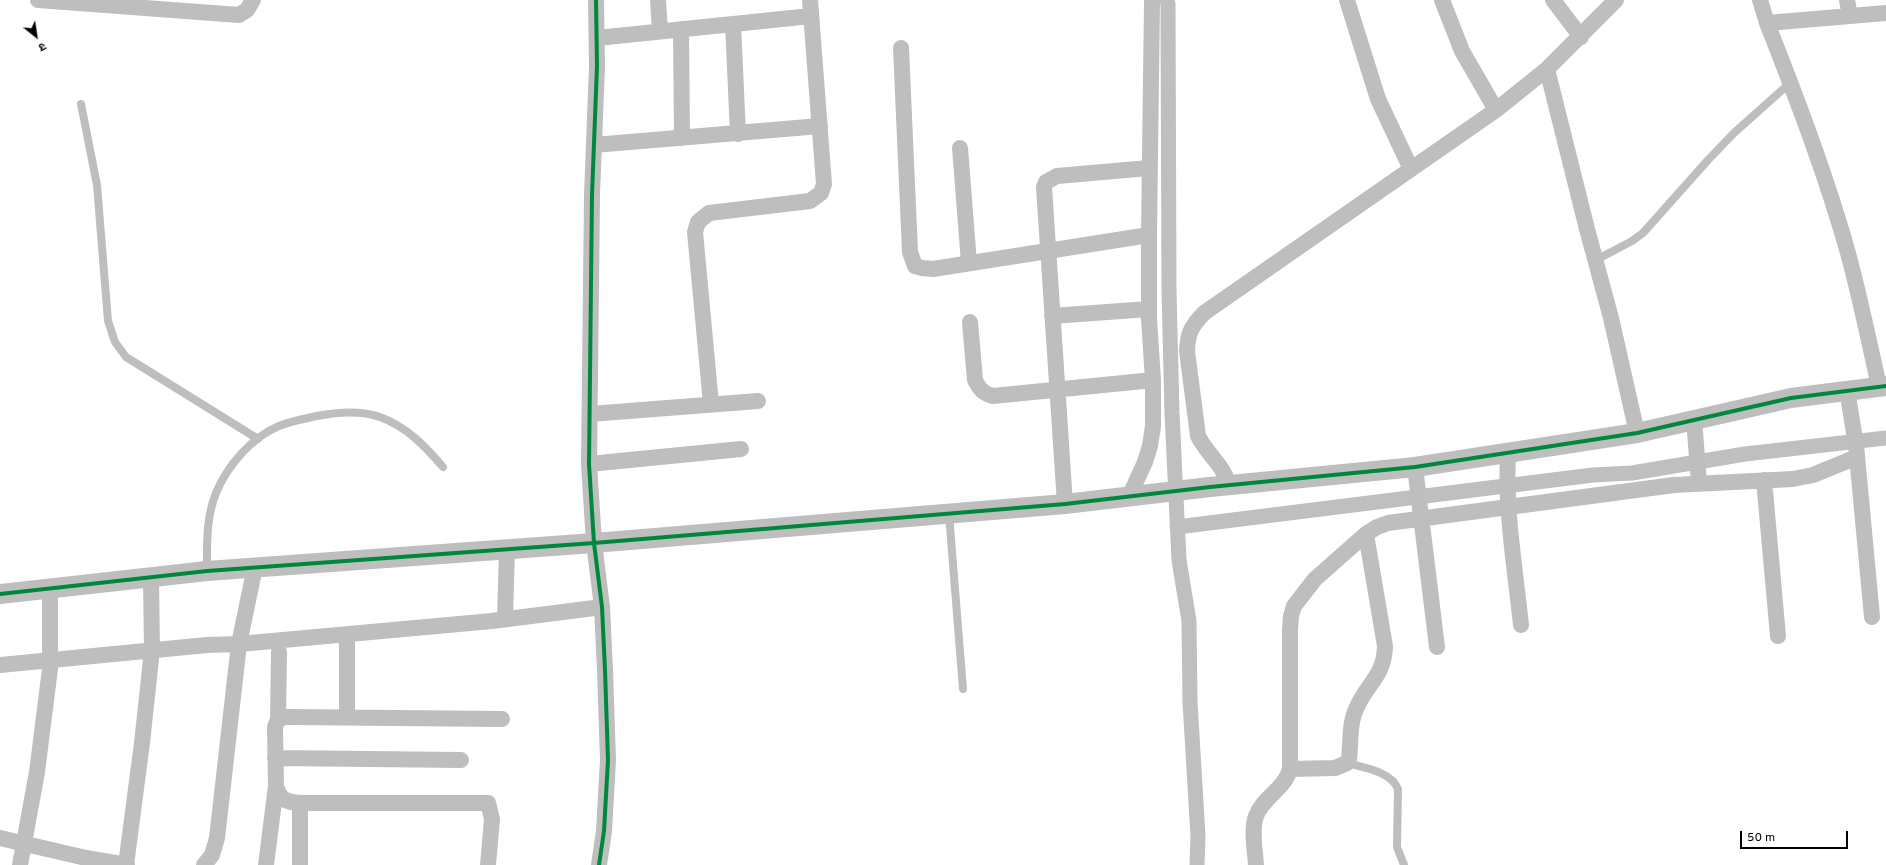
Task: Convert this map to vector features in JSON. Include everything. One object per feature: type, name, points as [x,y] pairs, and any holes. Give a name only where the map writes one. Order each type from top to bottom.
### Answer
[{"type":"street","points":[[38,0],[239,14],[247,10],[253,0]]},
{"type":"street","points":[[596,0],[597,38],[589,464],[594,544],[602,607],[608,760],[604,831],[600,865]]},
{"type":"street","points":[[658,0],[660,31]]},
{"type":"street","points":[[1134,497],[1150,446],[1153,426],[1149,309],[1149,168],[1152,0]]},
{"type":"street","points":[[1347,0],[1378,99],[1411,169]]},
{"type":"street","points":[[1442,0],[1462,51],[1496,110]]},
{"type":"street","points":[[1553,0],[1581,36]]},
{"type":"street","points":[[1220,486],[1226,476],[1202,444],[1198,436],[1187,352],[1188,338],[1192,326],[1204,313],[1496,110],[1547,69],[1616,0]]},
{"type":"street","points":[[0,594],[207,571],[594,544],[1065,504],[1220,486],[1415,476],[1507,463],[1791,398],[1882,386],[1847,248],[1817,153],[1791,82],[1767,23],[1760,0]]},
{"type":"street","points":[[1847,0],[1850,16]]},
{"type":"street","points":[[597,38],[733,24],[810,8],[824,184],[821,193],[810,201],[709,213],[702,216],[695,227],[711,404]]},
{"type":"street","points":[[1767,23],[1886,13]]},
{"type":"street","points":[[733,24],[738,134]]},
{"type":"street","points":[[681,29],[682,138]]},
{"type":"street","points":[[901,48],[911,259],[915,266],[922,268],[969,263],[1149,235]]},
{"type":"street","points":[[1547,69],[1611,318],[1637,433]]},
{"type":"street","points":[[594,145],[820,126]]},
{"type":"street","points":[[960,148],[969,263]]},
{"type":"street","points":[[1065,504],[1043,194],[1044,187],[1050,179],[1057,176],[1149,168]]},
{"type":"street","points":[[1052,316],[1149,309]]},
{"type":"street","points":[[970,322],[975,380],[979,389],[984,393],[993,396],[1152,380]]},
{"type":"street","points":[[1847,390],[1855,444],[1872,617]]},
{"type":"street","points":[[590,414],[758,401]]},
{"type":"street","points":[[1694,419],[1699,476]]},
{"type":"street","points":[[1256,865],[1255,818],[1265,803],[1284,784],[1290,769],[1291,616],[1300,596],[1315,579],[1366,534],[1377,527],[1420,510],[1509,508],[1674,485],[1699,476],[1764,480],[1793,479],[1813,475],[1855,444]]},
{"type":"street","points":[[589,464],[740,449]]},
{"type":"street","points":[[1507,463],[1509,508],[1521,625]]},
{"type":"street","points":[[1415,476],[1437,647]]},
{"type":"street","points":[[1764,480],[1778,636]]},
{"type":"street","points":[[1290,769],[1335,768],[1347,763],[1349,759],[1353,720],[1356,708],[1378,674],[1384,661],[1385,646],[1366,534]]},
{"type":"street","points":[[505,619],[507,549]]},
{"type":"street","points":[[204,865],[212,855],[217,838],[239,644],[255,567]]},
{"type":"street","points":[[0,838],[86,858],[126,865],[142,743],[152,650],[151,577]]},
{"type":"street","points":[[20,865],[37,772],[50,660],[50,588]]},
{"type":"street","points":[[0,665],[505,619],[602,607]]},
{"type":"street","points":[[347,634],[347,716]]},
{"type":"street","points":[[266,865],[276,786],[275,728],[278,720],[279,652]]},
{"type":"street","points":[[278,720],[288,717],[347,716],[502,719]]},
{"type":"street","points":[[275,758],[461,760]]},
{"type":"street","points":[[276,786],[278,795],[283,800],[300,803],[488,803],[492,819],[488,865]]},
{"type":"street","points":[[300,803],[300,865]]},
{"type":"lane","points":[[1596,260],[1632,241],[1643,233],[1734,133],[1791,82]]},
{"type":"lane","points":[[81,104],[97,185],[108,321],[115,342],[126,357],[258,439]]},
{"type":"lane","points":[[207,571],[208,520],[216,493],[224,477],[236,460],[258,439],[278,426],[331,413],[349,412],[379,417],[406,430],[427,448],[444,467]]},
{"type":"lane","points":[[949,513],[963,689]]},
{"type":"lane","points":[[1347,763],[1388,776],[1396,784],[1398,789],[1397,847],[1404,865]]},
{"type":"waterway","points":[[1167,0],[1169,291],[1172,413],[1179,560],[1189,621],[1190,702],[1198,836],[1197,865]]},
{"type":"waterway","points":[[1177,527],[1593,475],[1632,473],[1745,454],[1886,438]]},
{"type":"cycle path","points":[[596,0],[597,66],[592,195],[589,464],[594,543],[602,607],[608,760],[604,831],[599,865]]},
{"type":"cycle path","points":[[0,594],[207,571],[594,543],[1065,504],[1210,487],[1415,467],[1637,433],[1791,398],[1886,386]]}]
